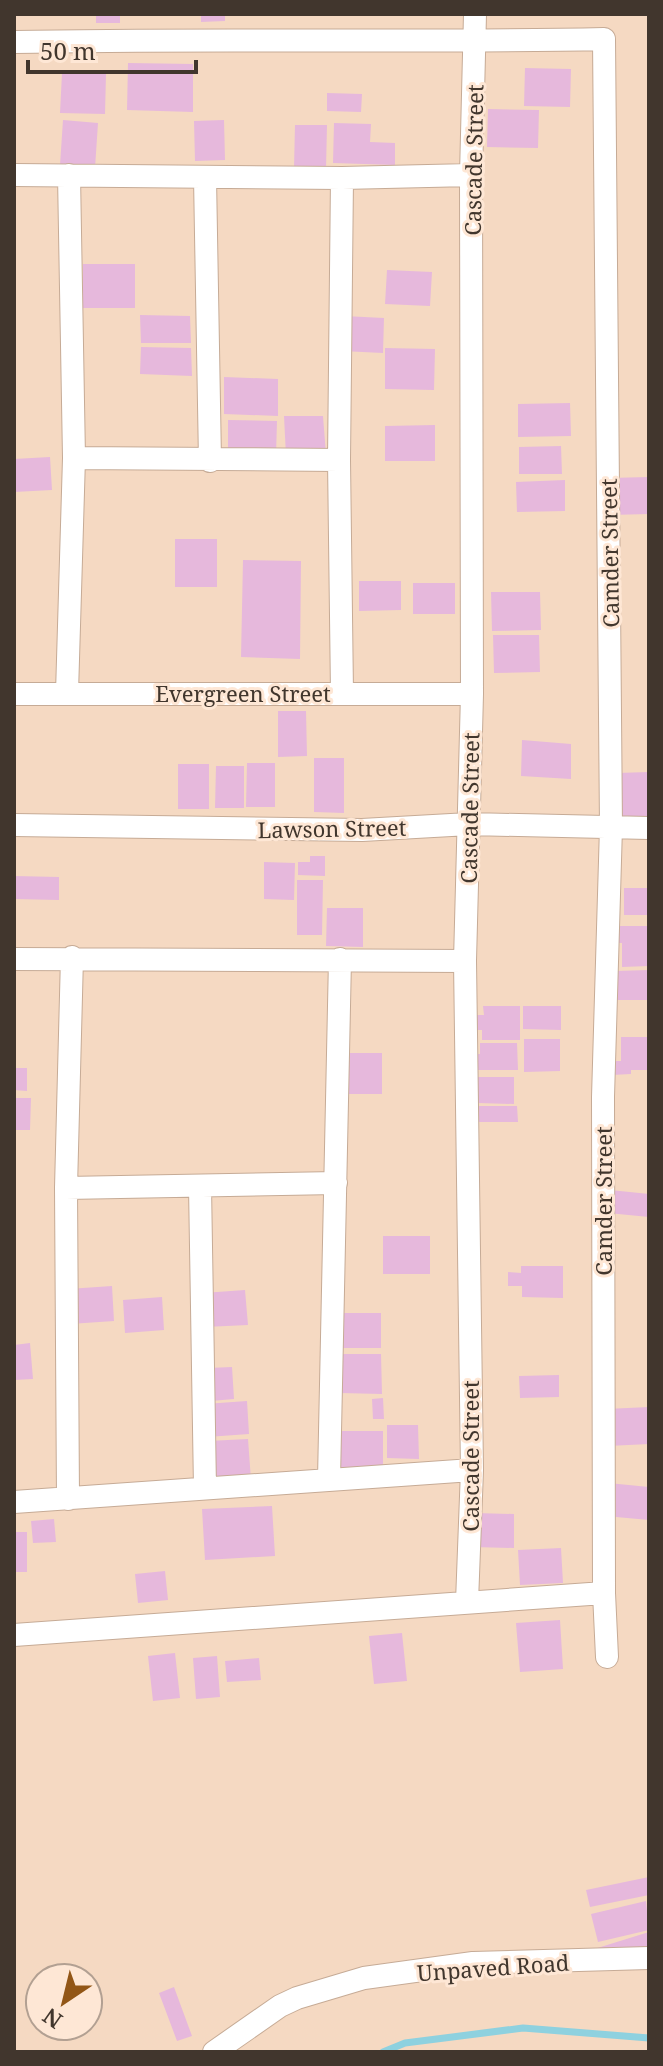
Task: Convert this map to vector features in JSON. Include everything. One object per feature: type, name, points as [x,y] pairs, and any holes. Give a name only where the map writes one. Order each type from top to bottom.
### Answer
[{"type":"street","name":"Cascade Street","points":[[467,1602],[472,1470],[465,961],[472,694],[471,175],[475,14]]},
{"type":"street","name":"Camder Street","points":[[14,42],[604,39],[611,827],[603,1097],[604,1593],[607,1657]]},
{"type":"street","points":[[14,175],[342,178],[471,175]]},
{"type":"street","points":[[67,693],[74,458],[69,175]]},
{"type":"street","points":[[205,177],[210,461]]},
{"type":"street","points":[[342,178],[339,460],[342,693]]},
{"type":"street","points":[[74,458],[339,460]]},
{"type":"street","name":"Evergreen Street","points":[[14,694],[472,694]]},
{"type":"street","name":"Lawson Street","points":[[14,825],[362,830],[469,824],[649,828]]},
{"type":"street","points":[[68,1499],[66,1188],[72,957]]},
{"type":"street","points":[[14,959],[465,961]]},
{"type":"street","points":[[329,1479],[340,959]]},
{"type":"street","points":[[66,1188],[336,1183]]},
{"type":"street","points":[[200,1186],[205,1488]]},
{"type":"street","points":[[14,1502],[472,1470]]},
{"type":"street","points":[[14,1635],[604,1593]]},
{"type":"street","name":"Unpaved Road","points":[[214,2052],[280,2006],[311,1993],[364,1978],[473,1963],[649,1958]]},
{"type":"building","points":[[96,14],[120,14],[120,23],[96,23]]},
{"type":"building","points":[[201,14],[225,14],[225,21],[201,22]]},
{"type":"building","points":[[128,63],[193,64],[193,112],[127,110]]},
{"type":"building","points":[[525,68],[571,69],[570,107],[524,106]]},
{"type":"building","points":[[62,73],[106,74],[105,114],[60,113]]},
{"type":"building","points":[[327,93],[362,94],[361,112],[327,111]]},
{"type":"building","points":[[488,109],[539,110],[538,148],[487,147]]},
{"type":"building","points":[[63,120],[98,123],[95,168],[60,165]]},
{"type":"building","points":[[224,120],[225,160],[195,161],[194,121]]},
{"type":"building","points":[[334,123],[371,124],[370,142],[395,143],[395,165],[333,163]]},
{"type":"building","points":[[295,125],[327,125],[326,169],[294,168]]},
{"type":"building","points":[[83,264],[135,264],[135,308],[83,308]]},
{"type":"building","points":[[387,270],[432,272],[430,306],[385,304]]},
{"type":"building","points":[[140,315],[190,316],[191,343],[141,343]]},
{"type":"building","points":[[344,316],[384,318],[383,353],[342,351]]},
{"type":"building","points":[[141,347],[191,348],[192,376],[140,374]]},
{"type":"building","points":[[385,348],[435,349],[434,390],[385,389]]},
{"type":"building","points":[[224,377],[278,379],[278,416],[224,414]]},
{"type":"building","points":[[570,403],[571,436],[518,437],[518,404]]},
{"type":"building","points":[[284,416],[323,416],[326,455],[286,456]]},
{"type":"building","points":[[228,420],[277,421],[276,455],[228,454]]},
{"type":"building","points":[[435,425],[435,461],[385,461],[385,426]]},
{"type":"building","points":[[561,446],[562,474],[519,474],[519,447]]},
{"type":"building","points":[[50,457],[52,490],[14,492],[14,459]]},
{"type":"building","points":[[649,477],[649,514],[610,515],[609,478]]},
{"type":"building","points":[[565,480],[565,511],[517,512],[516,482]]},
{"type":"building","points":[[175,539],[217,539],[217,587],[175,587]]},
{"type":"building","points":[[243,560],[301,561],[300,659],[241,657]]},
{"type":"building","points":[[359,581],[401,581],[401,610],[359,611]]},
{"type":"building","points":[[413,583],[455,583],[455,614],[413,614]]},
{"type":"building","points":[[491,592],[540,592],[541,630],[492,631]]},
{"type":"building","points":[[493,635],[539,635],[540,672],[494,673]]},
{"type":"building","points":[[278,711],[306,711],[307,756],[278,757]]},
{"type":"building","points":[[522,740],[571,744],[571,779],[521,776]]},
{"type":"building","points":[[314,758],[344,758],[344,813],[314,812]]},
{"type":"building","points":[[247,763],[275,763],[275,807],[246,807]]},
{"type":"building","points":[[178,764],[209,764],[209,809],[178,809]]},
{"type":"building","points":[[216,766],[244,766],[244,808],[215,808]]},
{"type":"building","points":[[649,772],[649,819],[618,820],[617,773]]},
{"type":"building","points":[[310,856],[325,856],[325,876],[298,875],[298,862],[310,862]]},
{"type":"building","points":[[264,862],[295,863],[294,900],[264,899]]},
{"type":"building","points":[[14,876],[59,877],[59,900],[14,899]]},
{"type":"building","points":[[297,880],[323,880],[322,935],[297,935]]},
{"type":"building","points":[[624,888],[649,888],[649,915],[624,915]]},
{"type":"building","points":[[327,908],[363,908],[363,947],[326,946]]},
{"type":"building","points":[[610,926],[649,926],[649,966],[622,967],[622,943],[610,943]]},
{"type":"building","points":[[649,970],[649,1000],[616,1000],[615,971]]},
{"type":"building","points":[[483,1006],[520,1006],[520,1040],[482,1040],[482,1030],[468,1030],[468,1015],[484,1015]]},
{"type":"building","points":[[523,1006],[561,1006],[561,1030],[523,1029]]},
{"type":"building","points":[[621,1037],[649,1037],[649,1070],[631,1070],[631,1074],[612,1075],[612,1061],[621,1061]]},
{"type":"building","points":[[524,1039],[560,1039],[560,1071],[524,1072]]},
{"type":"building","points":[[480,1043],[517,1043],[518,1070],[469,1070],[469,1054],[480,1054]]},
{"type":"building","points":[[339,1053],[382,1053],[382,1094],[339,1094]]},
{"type":"building","points":[[14,1068],[27,1068],[27,1091],[14,1090]]},
{"type":"building","points":[[478,1077],[514,1077],[514,1104],[478,1103]]},
{"type":"building","points":[[14,1098],[31,1098],[30,1130],[14,1130]]},
{"type":"building","points":[[469,1106],[517,1106],[518,1122],[469,1122]]},
{"type":"building","points":[[610,1190],[649,1194],[649,1217],[608,1213]]},
{"type":"building","points":[[383,1236],[430,1236],[430,1274],[383,1274]]},
{"type":"building","points":[[521,1266],[563,1266],[563,1298],[522,1297],[522,1286],[508,1286],[508,1272],[521,1273]]},
{"type":"building","points":[[112,1286],[114,1321],[70,1324],[68,1289]]},
{"type":"building","points":[[245,1290],[248,1325],[205,1327],[203,1293]]},
{"type":"building","points":[[162,1297],[164,1330],[125,1333],[123,1300]]},
{"type":"building","points":[[334,1313],[381,1313],[381,1348],[334,1348]]},
{"type":"building","points":[[30,1343],[33,1379],[14,1380],[14,1345]]},
{"type":"building","points":[[340,1354],[381,1354],[382,1394],[340,1393]]},
{"type":"building","points":[[232,1367],[234,1399],[211,1401],[208,1368]]},
{"type":"building","points":[[559,1375],[559,1397],[520,1398],[519,1376]]},
{"type":"building","points":[[383,1398],[384,1419],[373,1419],[372,1399]]},
{"type":"building","points":[[247,1401],[249,1434],[207,1437],[205,1404]]},
{"type":"building","points":[[649,1407],[649,1444],[608,1446],[606,1409]]},
{"type":"building","points":[[387,1425],[418,1425],[419,1459],[387,1458]]},
{"type":"building","points":[[340,1431],[383,1431],[383,1473],[340,1473]]},
{"type":"building","points":[[248,1439],[251,1480],[211,1482],[208,1441]]},
{"type":"building","points":[[608,1483],[649,1487],[649,1520],[605,1516]]},
{"type":"building","points":[[272,1506],[275,1556],[205,1560],[202,1509]]},
{"type":"building","points":[[474,1513],[514,1514],[514,1548],[473,1547]]},
{"type":"building","points":[[54,1519],[56,1542],[33,1543],[31,1521]]},
{"type":"building","points":[[14,1532],[27,1532],[27,1572],[14,1572]]},
{"type":"building","points":[[561,1548],[563,1583],[520,1585],[518,1550]]},
{"type":"building","points":[[165,1571],[168,1600],[138,1603],[135,1574]]},
{"type":"building","points":[[560,1620],[563,1669],[520,1672],[516,1623]]},
{"type":"building","points":[[402,1633],[407,1681],[374,1684],[369,1636]]},
{"type":"building","points":[[175,1653],[180,1698],[153,1701],[148,1656]]},
{"type":"building","points":[[217,1656],[220,1697],[196,1699],[193,1658]]},
{"type":"building","points":[[259,1658],[261,1680],[227,1682],[225,1661]]},
{"type":"building","points":[[649,1877],[649,1895],[590,1907],[586,1890]]},
{"type":"building","points":[[646,1901],[649,1930],[598,1942],[591,1914]]},
{"type":"building","points":[[649,1932],[649,1951],[591,1950]]},
{"type":"building","points":[[174,1987],[192,2036],[177,2041],[159,1993]]},
{"type":"waterway","points":[[383,2052],[405,2043],[523,2028],[649,2038]]}]
